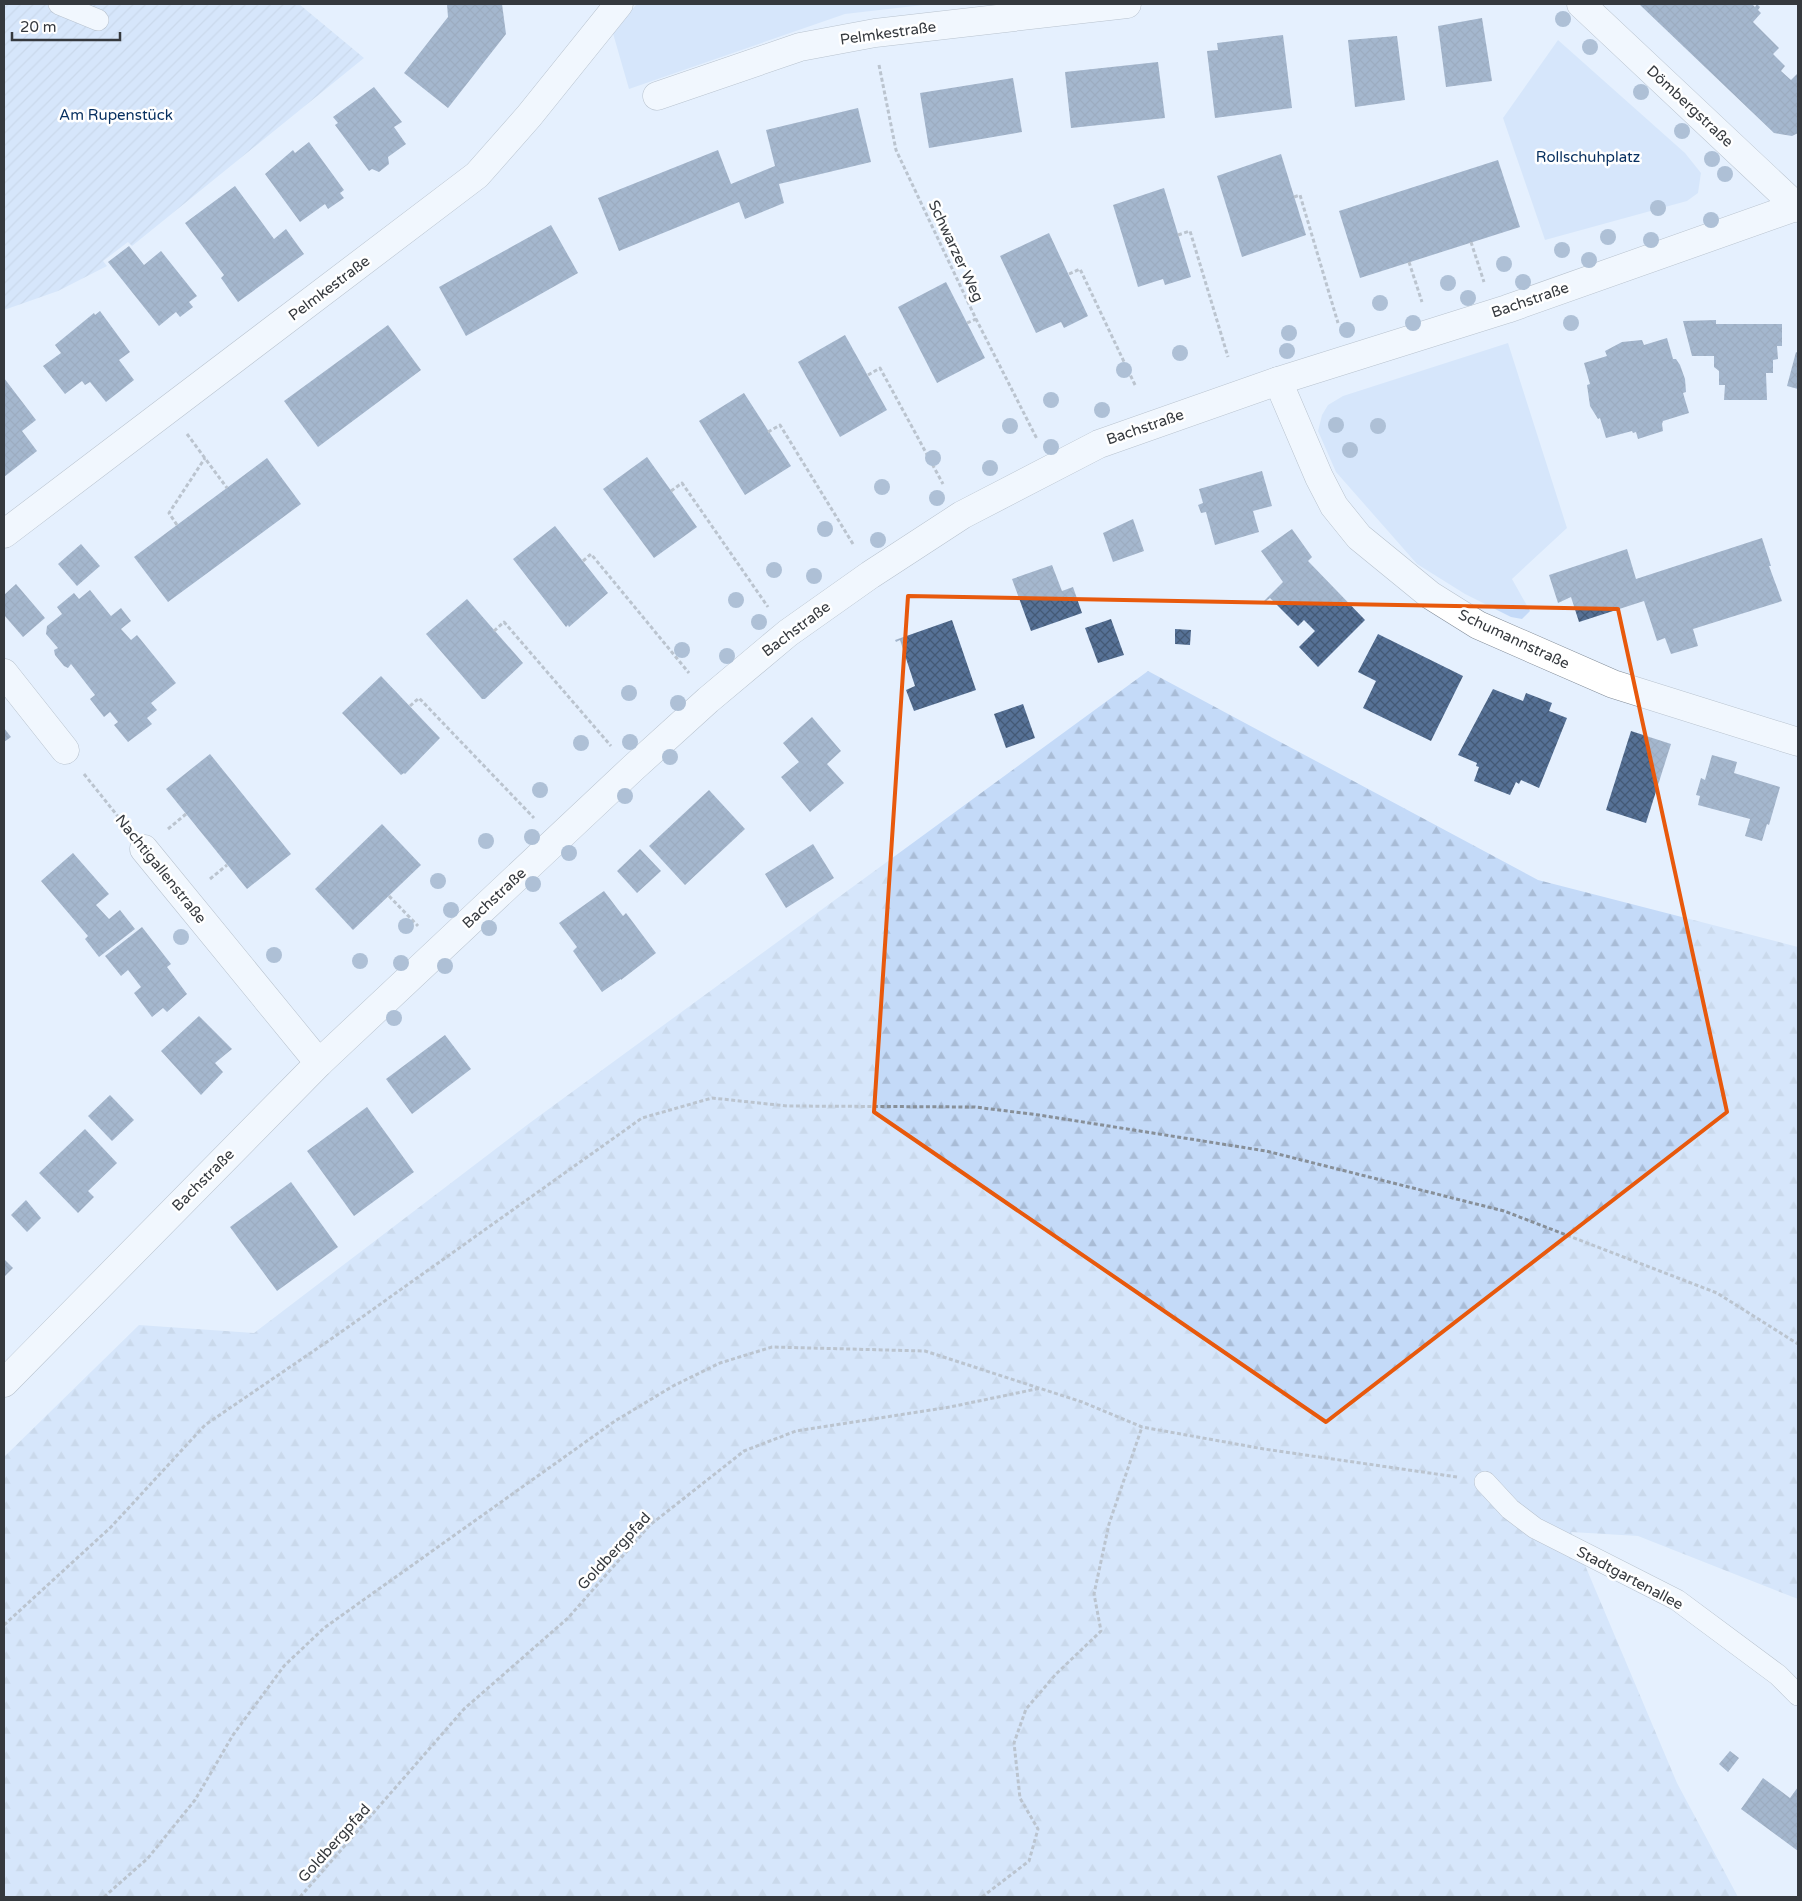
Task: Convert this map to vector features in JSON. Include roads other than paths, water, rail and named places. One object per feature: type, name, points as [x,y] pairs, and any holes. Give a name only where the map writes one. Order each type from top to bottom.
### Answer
[{"type":"street","name":"Pelmkestraße","points":[[4,534],[477,175],[529,116],[619,4]]},
{"type":"street","name":"Pelmkestraße","points":[[657,96],[800,47],[874,33],[1127,4]]},
{"type":"street","name":"Dömbergstraße","points":[[1581,4],[1798,207]]},
{"type":"street","name":"Bachstraße","points":[[4,1383],[319,1063],[633,768],[708,700],[788,633],[870,575],[962,515],[1052,466],[1099,444],[1278,381],[1507,309],[1798,207]]},
{"type":"street","name":"Schumannstraße","points":[[1278,381],[1319,477],[1334,506],[1359,537],[1430,596],[1478,625],[1613,684],[1798,742]]},
{"type":"street","points":[[4,673],[65,750]]},
{"type":"street","name":"Nachtigallenstraße","points":[[144,849],[319,1063]]},
{"type":"lane","points":[[59,4],[98,20]]},
{"type":"lane","name":"Stadtgartenallee","points":[[1485,1482],[1510,1509],[1535,1528],[1677,1600],[1778,1675],[1798,1695]]},
{"type":"park label","name":"Am Rupenstück","points":[[116,115]]},
{"type":"park label","name":"Rollschuhplatz","points":[[1588,157]]}]
